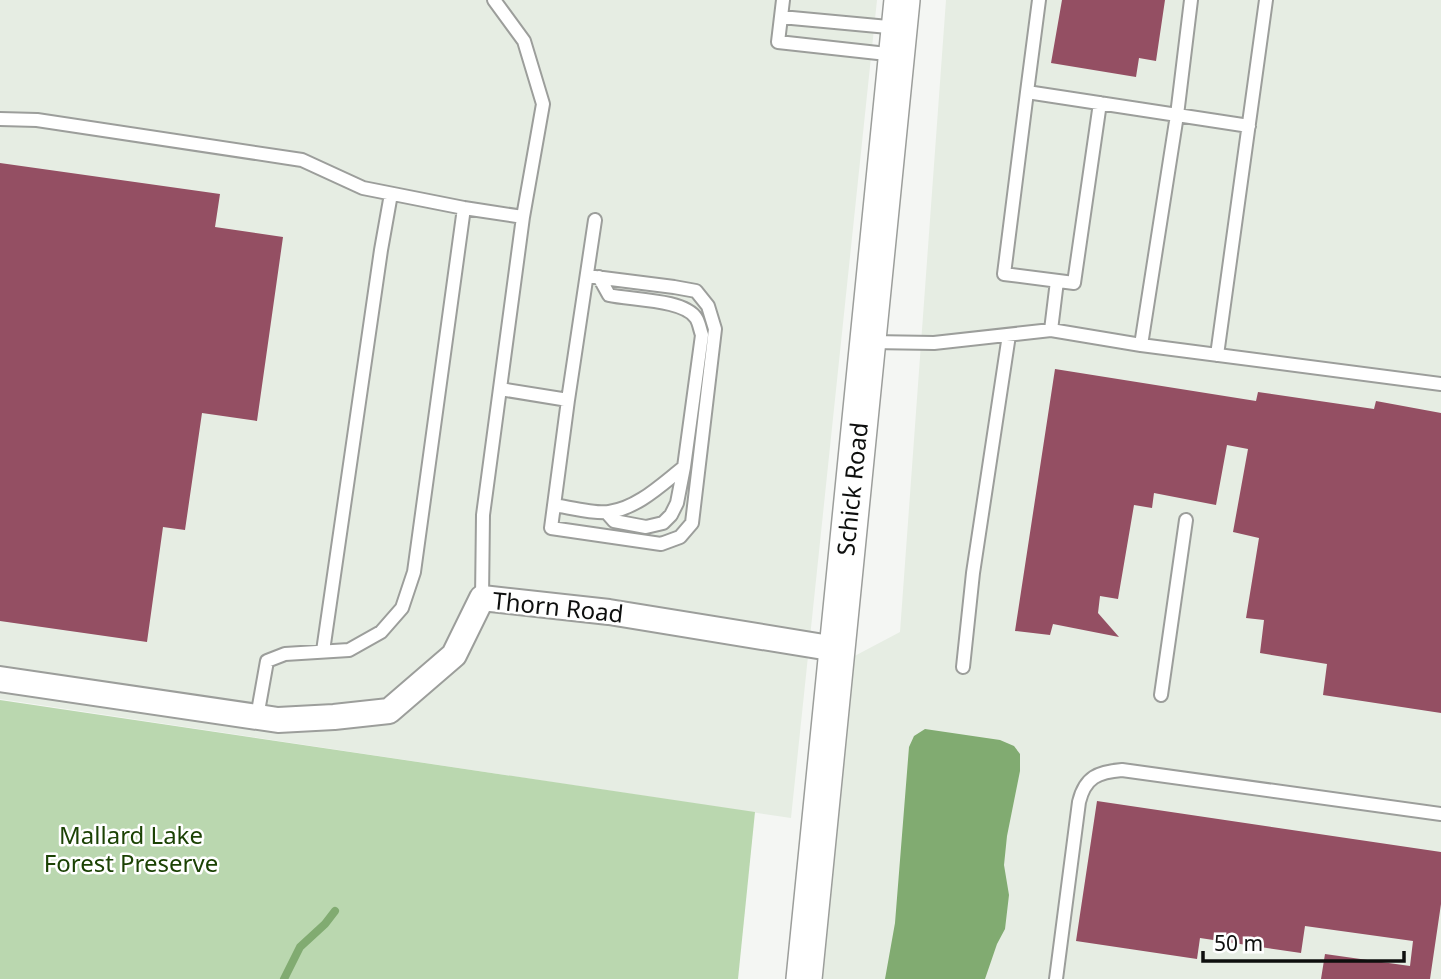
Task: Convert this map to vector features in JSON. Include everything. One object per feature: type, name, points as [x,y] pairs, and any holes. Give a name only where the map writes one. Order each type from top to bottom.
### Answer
[{"type":"street","name":"Schick Road","points":[[804,979],[899,28]]},
{"type":"street","name":"Thorn Road","points":[[0,679],[278,720],[389,711],[454,655],[482,598],[609,611],[836,649]]},
{"type":"lane","points":[[482,598],[484,515],[523,216],[543,104],[524,41],[494,0]]},
{"type":"lane","points":[[783,0],[778,41],[899,28]]},
{"type":"lane","points":[[1040,0],[1004,274],[1074,284],[1100,103]]},
{"type":"lane","points":[[1141,345],[1177,115],[1191,0]]},
{"type":"lane","points":[[1217,355],[1266,0]]},
{"type":"lane","points":[[780,17],[899,28]]},
{"type":"lane","points":[[1027,92],[1249,126]]},
{"type":"lane","points":[[0,119],[48,121],[302,160],[363,188],[464,208],[523,216]]},
{"type":"lane","points":[[323,651],[391,194]]},
{"type":"lane","points":[[257,717],[267,661],[285,654],[349,650],[382,632],[402,608],[414,572],[464,208]]},
{"type":"lane","points":[[593,276],[696,291],[708,306],[715,330],[692,523],[680,537],[661,544],[551,528],[568,400],[593,276],[595,220]]},
{"type":"lane","points":[[593,276],[609,295],[686,309],[696,318],[702,335],[684,467],[677,503],[671,515],[663,523],[646,527],[614,521],[607,513]]},
{"type":"lane","points":[[1051,330],[1057,281]]},
{"type":"lane","points":[[867,342],[934,343],[1051,330],[1141,345],[1441,384]]},
{"type":"lane","points":[[963,667],[973,573],[1009,335]]},
{"type":"lane","points":[[500,388],[568,400]]},
{"type":"lane","points":[[554,505],[607,513],[634,503],[684,467]]},
{"type":"lane","points":[[1161,695],[1186,520]]},
{"type":"lane","points":[[1055,979],[1081,792],[1087,781],[1098,775],[1122,770],[1441,814]]},
{"type":"shaded area","points":[[0,0],[877,0],[791,818],[0,699]]},
{"type":"shaded area","points":[[946,0],[1441,0],[1441,979],[817,979],[847,660],[900,632]]},
{"type":"shaded area","points":[[925,729],[1000,740],[1014,746],[1020,754],[1020,771],[1004,865],[1009,895],[1005,929],[985,979],[885,979],[895,923],[909,747],[914,736]]},
{"type":"green space","name":"Mallard Lake Forest Preserve","points":[[0,700],[755,812],[738,979],[0,979]]},
{"type":"building","points":[[1062,0],[1165,0],[1156,61],[1139,58],[1136,77],[1051,63]]},
{"type":"building","points":[[0,163],[220,194],[215,227],[283,237],[257,421],[202,413],[185,530],[163,527],[147,642],[0,621]]},
{"type":"building","points":[[1055,369],[1256,401],[1258,392],[1374,409],[1376,401],[1441,413],[1441,713],[1323,695],[1327,664],[1260,653],[1264,620],[1246,618],[1259,538],[1233,532],[1248,449],[1227,445],[1216,505],[1154,493],[1152,508],[1134,505],[1118,599],[1100,596],[1098,613],[1119,637],[1053,624],[1050,635],[1015,631]]},
{"type":"building","points":[[1097,801],[1441,852],[1441,904],[1430,979],[1321,979],[1325,954],[1410,966],[1413,941],[1305,926],[1301,953],[1200,938],[1197,959],[1076,941]]},
{"type":"waterway","points":[[284,979],[300,947],[335,911]]}]
